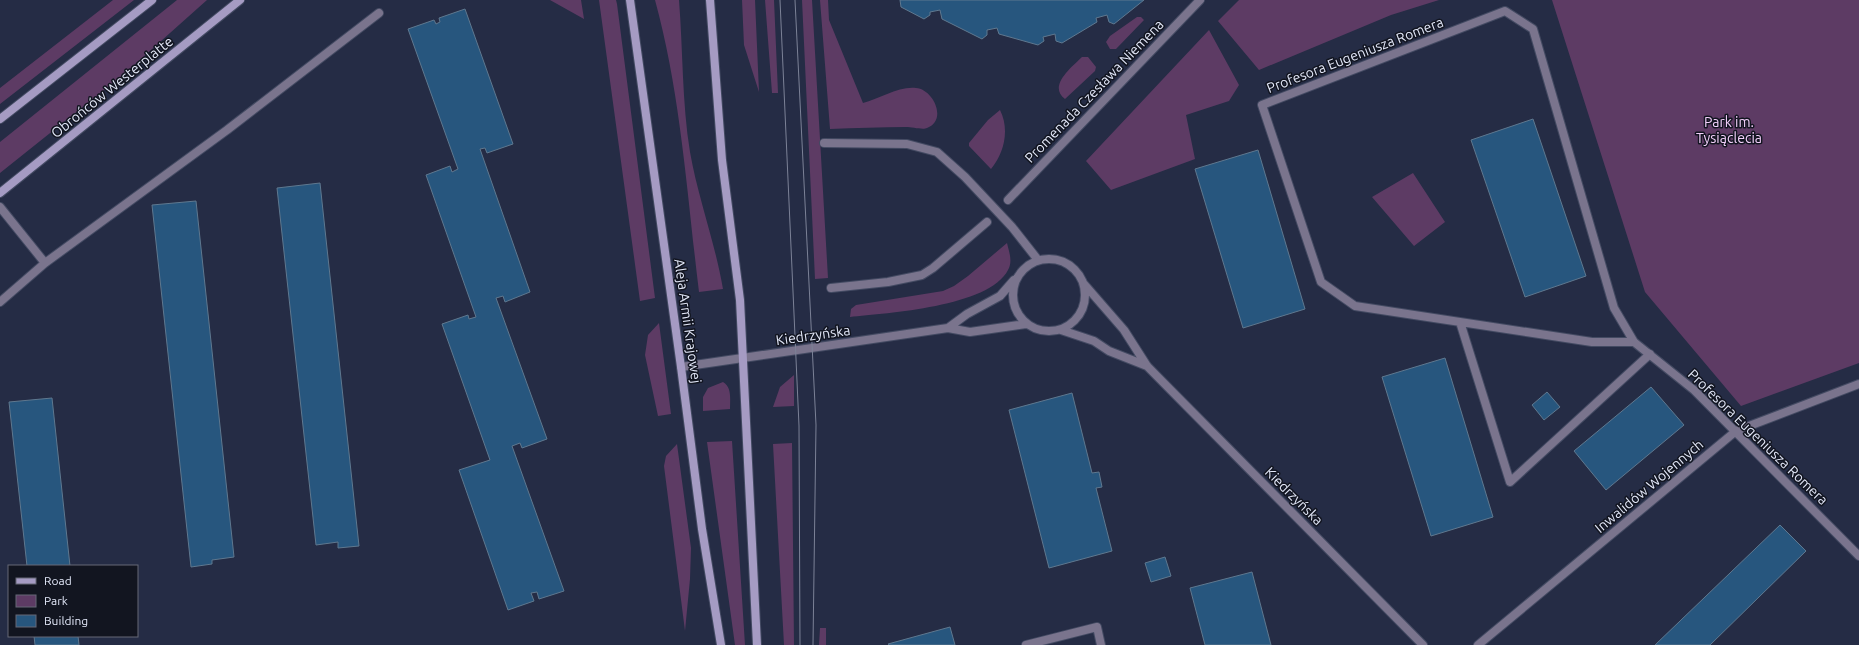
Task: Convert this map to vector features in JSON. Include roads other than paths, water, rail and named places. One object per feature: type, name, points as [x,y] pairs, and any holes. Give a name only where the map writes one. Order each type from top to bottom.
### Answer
[{"type":"main road","points":[[0,119],[152,0]]},
{"type":"main road","name":"Obrońców Westerplatte","points":[[0,193],[240,0]]},
{"type":"main road","name":"Aleja Armii Krajowej","points":[[630,0],[682,367],[702,529],[721,645]]},
{"type":"main road","points":[[710,0],[722,160],[740,300],[757,645]]},
{"type":"street","name":"Promenada Czesława Niemena","points":[[1008,200],[1200,0]]},
{"type":"street","name":"Profesora Eugeniusza Romera","points":[[1634,342],[1592,342],[1355,306],[1321,282],[1262,105],[1505,11],[1532,29],[1614,308],[1634,342],[1694,390],[1859,556]]},
{"type":"street","points":[[0,302],[45,263],[227,130],[379,13]]},
{"type":"street","points":[[824,143],[907,144],[937,152],[965,177],[1012,227],[1038,260]]},
{"type":"street","points":[[0,207],[45,263]]},
{"type":"street","points":[[831,288],[888,282],[922,275],[933,268],[987,222]]},
{"type":"street","points":[[1052,259],[1066,263],[1078,272],[1084,284],[1086,298],[1082,312],[1074,323],[1061,330],[1049,332],[1037,330],[1026,324],[1018,315],[1013,303],[1013,290],[1016,278],[1026,267],[1038,260],[1052,259]]},
{"type":"street","name":"Kiedrzyńska","points":[[948,328],[967,314],[1000,296],[1016,278]]},
{"type":"street","name":"Kiedrzyńska","points":[[1084,284],[1124,330],[1147,366],[1422,645]]},
{"type":"street","points":[[1460,322],[1510,482],[1650,354]]},
{"type":"street","name":"Kiedrzyńska","points":[[682,367],[948,328],[970,332],[1026,324]]},
{"type":"street","name":"Kiedrzyńska","points":[[1061,330],[1094,341],[1109,351],[1147,366]]},
{"type":"street","name":"Inwalidów Wojennych","points":[[1478,645],[1736,432],[1859,384]]},
{"type":"street","points":[[1026,645],[1096,627],[1101,645]]},
{"type":"tram line","points":[[780,0],[799,426],[800,645]]},
{"type":"tram line","points":[[795,0],[816,425],[813,645]]},
{"type":"park label","name":"Park im. Tysiąclecia","points":[[1729,130]]}]
